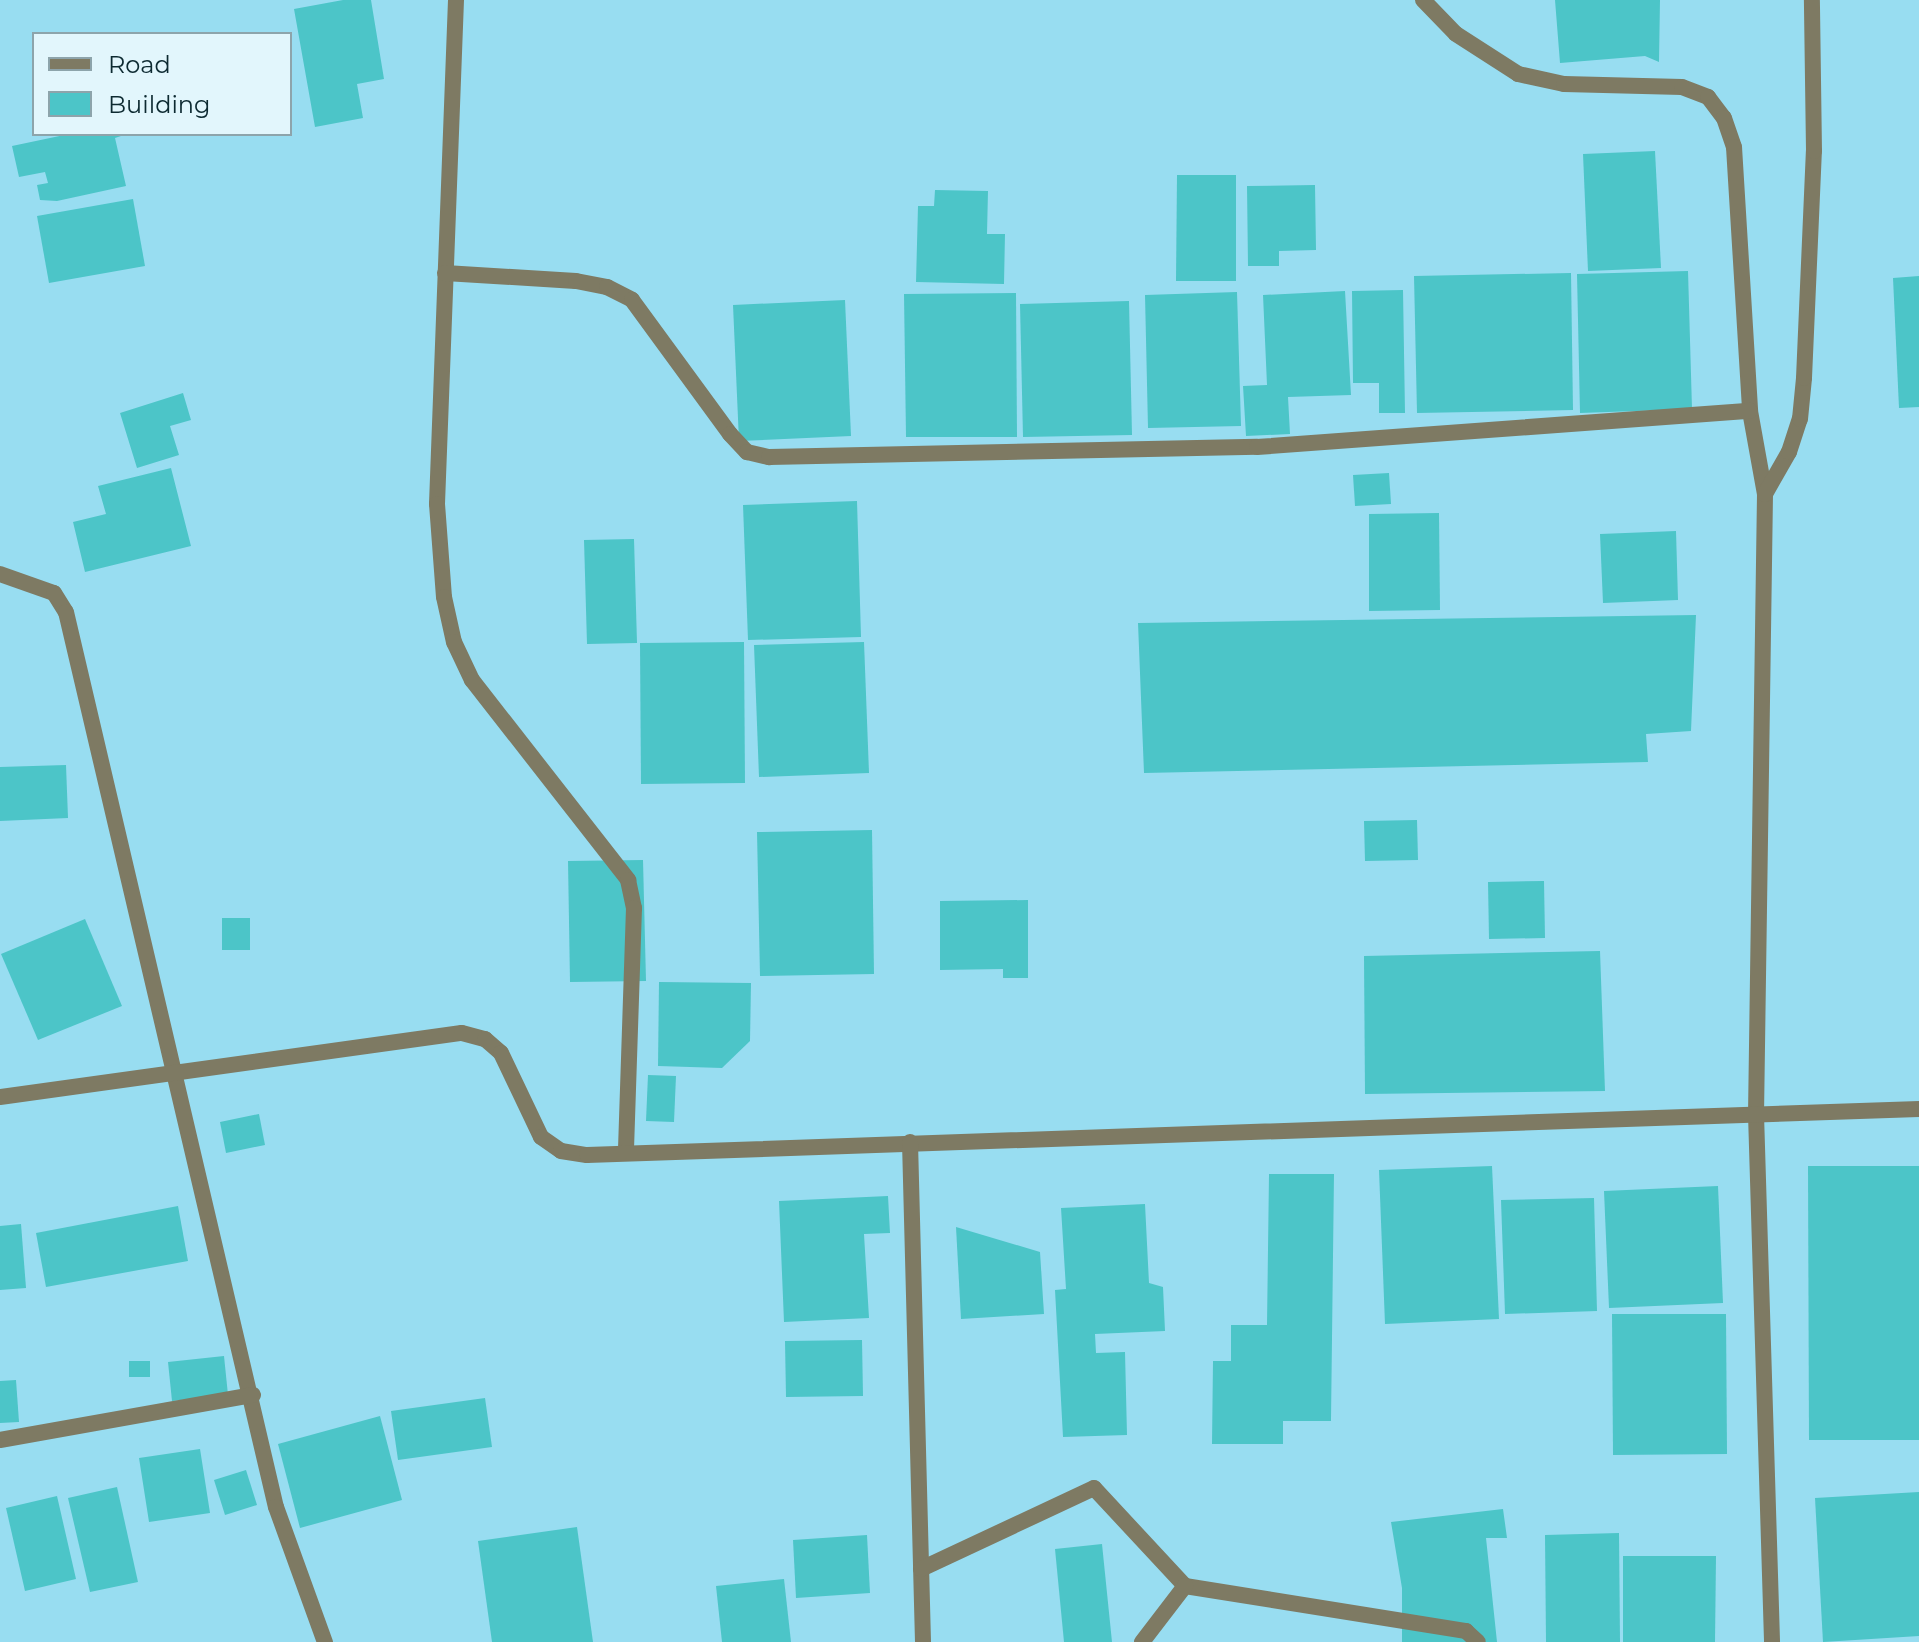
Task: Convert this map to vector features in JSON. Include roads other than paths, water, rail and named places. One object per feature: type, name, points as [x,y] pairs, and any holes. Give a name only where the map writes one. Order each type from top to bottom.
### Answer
[{"type":"street","points":[[456,0],[437,504],[444,597],[454,642],[472,680],[628,880],[634,908],[626,1152]]},
{"type":"street","points":[[1423,0],[1456,34],[1518,74],[1564,84],[1682,87],[1708,97],[1724,118],[1734,147],[1750,411],[1765,494],[1756,1114],[1772,1642]]},
{"type":"street","points":[[1765,494],[1789,452],[1800,419],[1804,378],[1814,151],[1812,0]]},
{"type":"street","points":[[445,273],[576,281],[607,287],[632,300],[730,434],[747,452],[769,457],[1257,447],[1750,411]]},
{"type":"street","points":[[0,574],[54,593],[66,612],[290,1554],[325,1642]]},
{"type":"street","points":[[0,1097],[462,1033],[485,1039],[501,1053],[541,1137],[561,1151],[626,1152],[1919,1109]]},
{"type":"street","points":[[910,1142],[923,1642]]},
{"type":"street","points":[[0,1440],[253,1395]]},
{"type":"street","points":[[921,1569],[1094,1488],[1185,1586],[1466,1631],[1478,1642]]},
{"type":"street","points":[[1142,1642],[1185,1586]]}]
